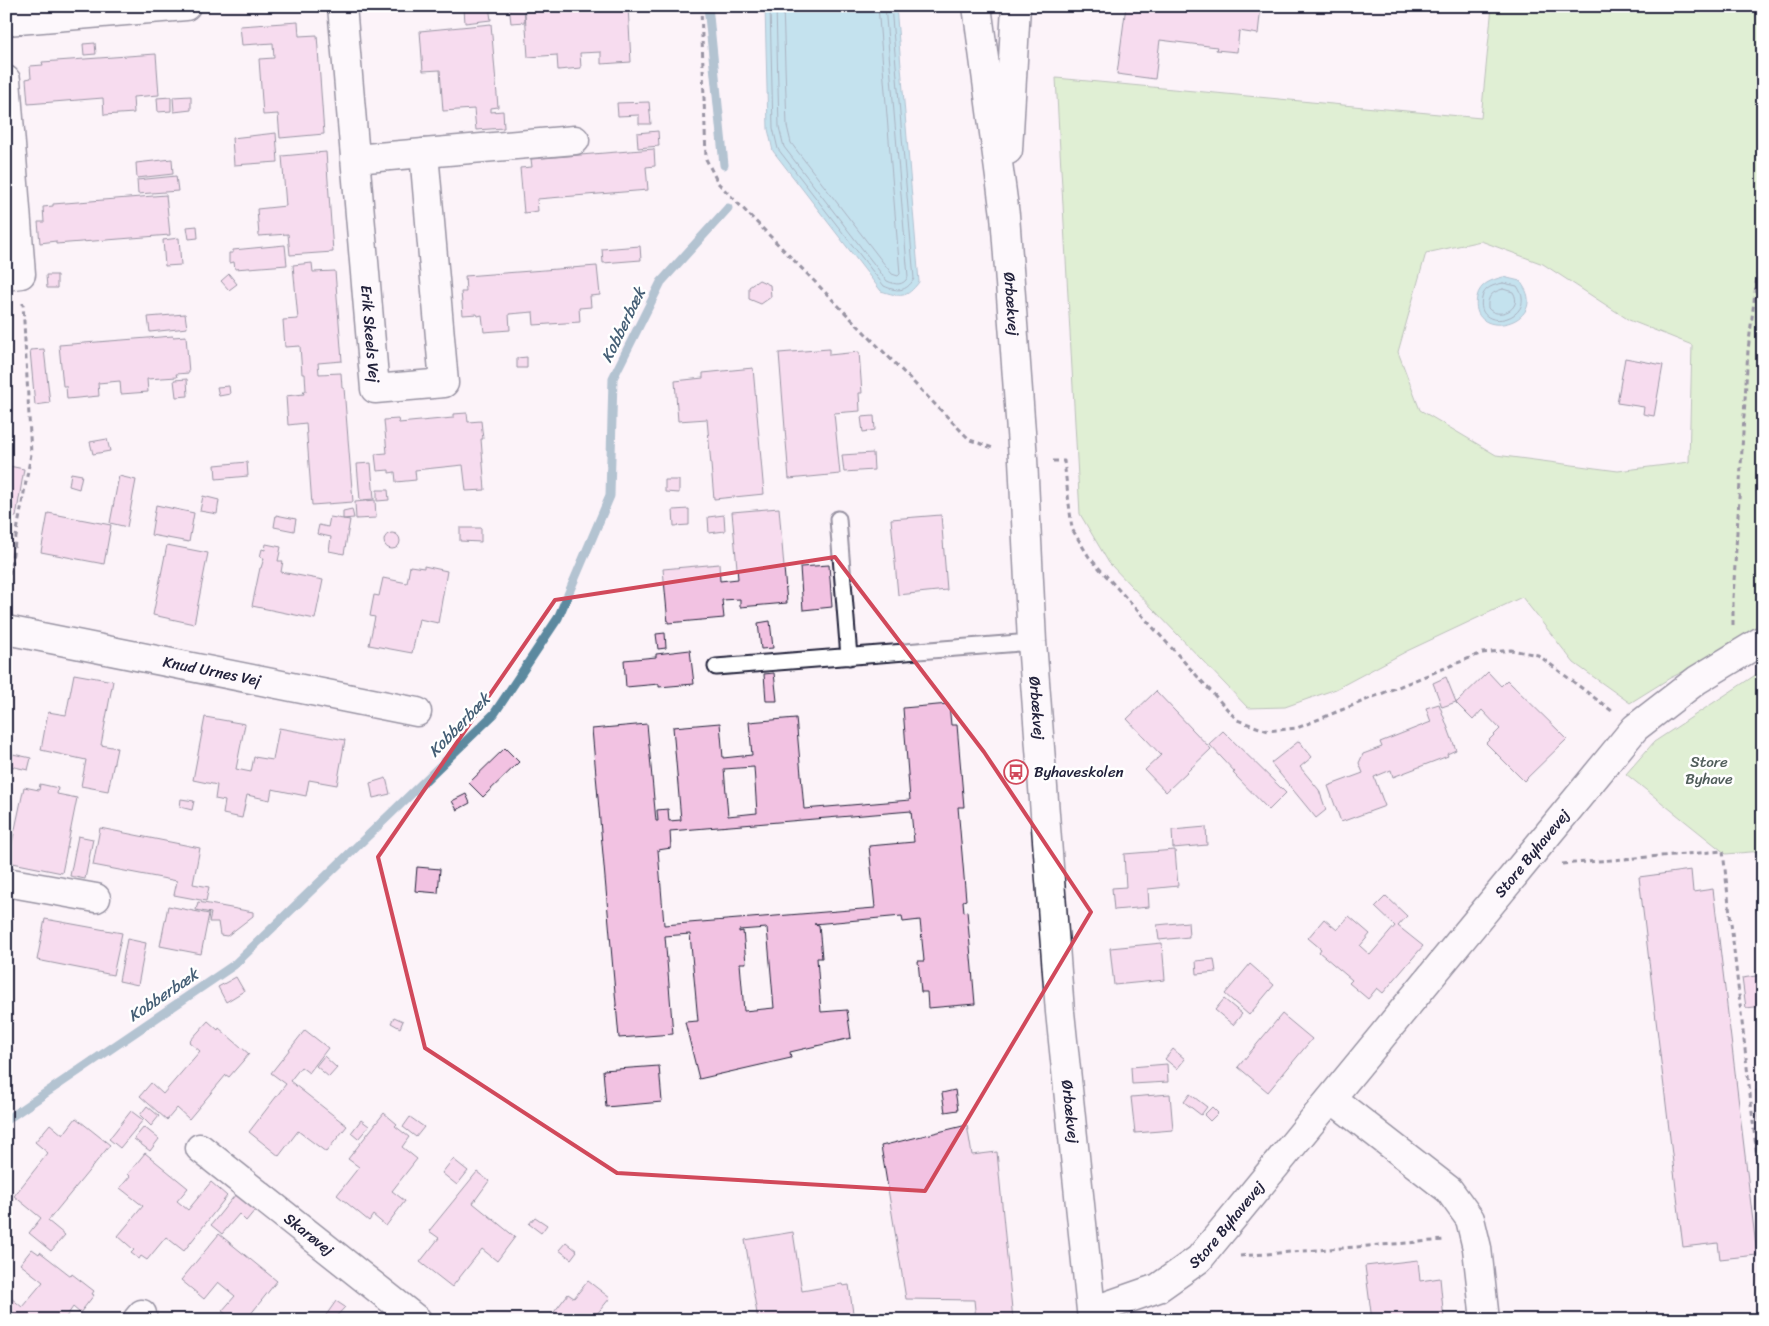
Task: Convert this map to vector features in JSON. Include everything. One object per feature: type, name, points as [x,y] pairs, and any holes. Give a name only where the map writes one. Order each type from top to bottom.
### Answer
[{"type":"street","points":[[6,21],[186,6]]},
{"type":"street","name":"Erik Skeels Vej","points":[[342,6],[375,389],[444,383],[424,153]]},
{"type":"street","name":"Ørbækvej","points":[[977,6],[1006,216],[1023,459],[1032,642],[1060,1012],[1092,1315]]},
{"type":"street","name":"Ørbækvej","points":[[1006,216],[1016,6]]},
{"type":"street","points":[[6,80],[14,275]]},
{"type":"street","points":[[355,159],[575,140]]},
{"type":"street","name":"Knud Urnes Vej","points":[[6,630],[417,712]]},
{"type":"street","name":"Store Byhavevej","points":[[1092,1315],[1158,1288],[1199,1259],[1635,728],[1697,680],[1763,640]]},
{"type":"street","points":[[6,882],[96,898]]},
{"type":"street","points":[[1332,1099],[1449,1190],[1470,1219],[1476,1248],[1485,1320]]},
{"type":"street","name":"Skarøvej","points":[[200,1148],[417,1320]]},
{"type":"lane","points":[[838,519],[850,656]]},
{"type":"lane","points":[[716,667],[1032,642]]},
{"type":"path","points":[[701,6],[706,159],[718,183],[970,440],[1023,459],[1064,461],[1072,529],[1088,557],[1237,720],[1268,731],[1297,728],[1482,654],[1511,650],[1538,655],[1635,728]]},
{"type":"path","points":[[1733,658],[1732,598],[1748,350],[1763,228]]},
{"type":"path","points":[[6,592],[31,454],[14,275]]},
{"type":"path","points":[[1520,868],[1723,851],[1763,1212]]},
{"type":"path","points":[[1199,1259],[1449,1240]]},
{"type":"highlighted area","points":[[835,557],[984,752],[1091,912],[925,1191],[617,1173],[425,1048],[378,857],[555,600]]},
{"type":"green space","points":[[1492,6],[1763,6],[1763,633],[1670,678],[1630,703],[1574,663],[1522,597],[1407,651],[1336,689],[1285,707],[1248,708],[1109,563],[1080,514],[1056,78],[1481,118]],"holes":[[[1481,241],[1543,264],[1629,320],[1692,345],[1689,462],[1618,471],[1496,455],[1420,410],[1398,352],[1426,253]]]},
{"type":"green space","name":"Store Byhave","points":[[1763,670],[1763,851],[1726,854],[1626,774],[1654,742]]},
{"type":"water","points":[[765,6],[896,6],[919,282],[907,294],[894,295],[881,291],[773,151],[768,129]]},
{"type":"water","points":[[1503,277],[1520,281],[1527,293],[1528,302],[1525,311],[1509,323],[1489,323],[1481,318],[1477,310],[1477,297],[1484,285]]},
{"type":"building","points":[[489,6],[491,20],[465,23],[464,8]]},
{"type":"building","points":[[509,6],[524,6],[525,22],[511,23]]},
{"type":"building","points":[[599,6],[628,6],[631,62],[601,64],[601,52],[580,53],[581,68],[558,70],[557,55],[528,57],[525,12]]},
{"type":"building","points":[[1126,6],[1189,6],[1219,10],[1219,6],[1261,6],[1258,34],[1239,31],[1237,52],[1216,50],[1217,47],[1160,40],[1155,79],[1117,74]]},
{"type":"building","points":[[298,22],[299,36],[317,35],[324,134],[280,138],[278,114],[263,115],[259,59],[274,58],[273,43],[242,45],[240,26]]},
{"type":"building","points":[[491,24],[498,107],[491,108],[491,112],[503,111],[504,128],[476,130],[474,109],[443,111],[440,70],[423,71],[420,31]]},
{"type":"building","points":[[95,43],[96,54],[84,55],[83,44]]},
{"type":"building","points":[[156,54],[159,95],[133,97],[134,113],[104,115],[103,98],[28,104],[26,79],[31,78],[30,66],[43,65],[42,62]]},
{"type":"building","points":[[191,96],[191,110],[174,112],[173,97]]},
{"type":"building","points":[[171,97],[171,111],[158,112],[157,98]]},
{"type":"building","points":[[649,102],[651,124],[639,124],[639,115],[618,116],[617,103]]},
{"type":"building","points":[[658,131],[659,146],[638,148],[637,133]]},
{"type":"building","points":[[276,133],[278,162],[234,165],[232,138]]},
{"type":"building","points":[[654,149],[655,166],[646,167],[648,190],[537,199],[538,211],[524,213],[520,168],[532,167],[531,159]]},
{"type":"building","points":[[326,152],[333,252],[290,255],[288,234],[259,236],[257,209],[286,206],[282,156]]},
{"type":"building","points":[[172,159],[173,174],[137,178],[136,163]]},
{"type":"building","points":[[176,176],[178,191],[138,194],[137,180]]},
{"type":"building","points":[[166,195],[170,235],[56,244],[56,241],[40,243],[38,222],[44,222],[43,207],[53,206],[53,204]]},
{"type":"building","points":[[197,226],[198,238],[189,239],[187,227]]},
{"type":"building","points":[[179,238],[181,265],[165,266],[163,240]]},
{"type":"building","points":[[285,245],[287,265],[235,269],[234,262],[229,263],[229,253],[233,253],[233,250]]},
{"type":"building","points":[[640,246],[641,260],[603,263],[602,249]]},
{"type":"building","points":[[312,263],[313,272],[335,271],[342,361],[318,363],[319,374],[341,373],[342,388],[344,388],[353,502],[312,505],[306,423],[288,425],[286,396],[304,394],[303,391],[306,391],[305,374],[302,374],[300,346],[285,347],[283,320],[298,319],[293,265]]},
{"type":"building","points":[[597,266],[600,295],[590,296],[591,307],[579,308],[580,322],[534,325],[533,312],[509,314],[510,330],[484,332],[482,315],[463,315],[461,292],[466,292],[465,276]]},
{"type":"building","points":[[229,274],[237,284],[229,290],[221,281]]},
{"type":"building","points":[[46,275],[57,275],[57,288],[47,288]]},
{"type":"building","points":[[759,280],[770,285],[771,297],[761,304],[749,299],[749,287]]},
{"type":"building","points":[[185,314],[187,328],[150,332],[148,317]]},
{"type":"building","points":[[186,336],[189,373],[176,374],[177,377],[147,379],[148,392],[121,394],[120,381],[98,383],[99,396],[67,399],[66,386],[63,386],[59,345]]},
{"type":"building","points":[[44,349],[50,403],[35,405],[30,350]]},
{"type":"building","points":[[829,349],[829,355],[859,352],[862,393],[859,393],[860,411],[834,413],[840,474],[789,479],[779,353]]},
{"type":"building","points":[[527,357],[527,368],[517,368],[517,358]]},
{"type":"building","points":[[1625,358],[1663,365],[1654,416],[1643,414],[1644,407],[1617,403]]},
{"type":"building","points":[[753,368],[764,494],[714,499],[707,419],[678,421],[675,381],[703,378],[703,373]]},
{"type":"building","points":[[187,379],[188,396],[176,397],[174,380]]},
{"type":"building","points":[[229,386],[230,394],[219,396],[217,387]]},
{"type":"building","points":[[467,413],[468,422],[481,421],[485,490],[466,491],[463,465],[415,470],[416,480],[396,482],[395,472],[389,473],[389,470],[377,471],[375,454],[387,453],[384,420],[398,419],[399,423],[453,418],[453,414]]},
{"type":"building","points":[[874,416],[875,430],[863,432],[861,417]]},
{"type":"building","points":[[107,439],[110,451],[93,454],[90,442]]},
{"type":"building","points":[[873,453],[874,470],[844,472],[842,455]]},
{"type":"building","points":[[247,462],[248,476],[216,479],[215,465]]},
{"type":"building","points":[[371,463],[374,499],[360,500],[357,464]]},
{"type":"building","points":[[9,466],[24,469],[16,517],[6,516],[6,480]]},
{"type":"building","points":[[71,473],[82,475],[79,489],[69,486]]},
{"type":"building","points":[[119,476],[136,480],[127,527],[110,523]]},
{"type":"building","points":[[665,480],[679,480],[679,493],[665,492]]},
{"type":"building","points":[[377,490],[388,490],[389,500],[377,501]]},
{"type":"building","points":[[203,496],[219,500],[217,514],[200,511]]},
{"type":"building","points":[[375,500],[376,518],[356,519],[355,502]]},
{"type":"building","points":[[156,505],[194,513],[189,542],[151,535]]},
{"type":"building","points":[[779,508],[787,603],[740,607],[740,599],[722,600],[724,618],[668,623],[663,569],[719,564],[720,581],[738,579],[732,512]]},
{"type":"building","points":[[352,509],[354,518],[343,519],[343,511]]},
{"type":"building","points":[[689,509],[689,525],[674,526],[673,510]]},
{"type":"building","points":[[48,513],[111,525],[104,564],[41,552]]},
{"type":"building","points":[[276,515],[296,519],[294,531],[274,527]]},
{"type":"building","points":[[724,515],[725,531],[709,533],[708,517]]},
{"type":"building","points":[[941,515],[947,590],[898,595],[891,519]]},
{"type":"building","points":[[330,517],[350,520],[344,554],[329,551],[331,537],[317,534],[319,525],[328,527]]},
{"type":"building","points":[[460,528],[481,528],[481,542],[460,541]]},
{"type":"building","points":[[389,533],[395,533],[400,538],[398,547],[389,549],[384,544],[384,538]]},
{"type":"building","points":[[266,544],[281,547],[278,561],[283,561],[281,572],[323,580],[315,619],[252,606],[264,558],[260,557],[262,549],[265,550]]},
{"type":"building","points":[[167,545],[208,553],[194,624],[153,615]]},
{"type":"building","points":[[829,565],[832,607],[803,610],[800,567]]},
{"type":"building","points":[[410,566],[424,568],[424,566],[447,571],[438,623],[419,619],[412,653],[369,645],[375,617],[370,616],[374,595],[379,596],[383,578],[407,583]]},
{"type":"building","points":[[770,621],[773,648],[761,649],[758,623]]},
{"type":"building","points":[[665,633],[666,648],[658,649],[656,634]]},
{"type":"building","points":[[690,650],[694,684],[659,687],[659,684],[626,687],[624,660],[656,657],[656,654]]},
{"type":"building","points":[[1488,672],[1501,686],[1507,680],[1567,739],[1524,781],[1486,743],[1500,729],[1482,710],[1473,720],[1456,703]]},
{"type":"building","points":[[774,673],[777,701],[766,701],[764,674]]},
{"type":"building","points":[[74,674],[113,681],[101,745],[117,748],[108,791],[81,786],[86,760],[41,750],[48,712],[66,715]]},
{"type":"building","points":[[1446,677],[1456,702],[1442,707],[1433,683]]},
{"type":"building","points":[[1156,691],[1211,749],[1166,792],[1145,770],[1161,755],[1127,719]]},
{"type":"building","points":[[949,704],[951,725],[957,725],[964,807],[958,807],[966,900],[963,901],[964,912],[967,911],[975,1004],[928,1008],[927,992],[921,992],[918,961],[924,961],[920,920],[903,922],[902,916],[814,924],[819,925],[822,958],[817,958],[821,1012],[847,1010],[851,1038],[790,1052],[791,1058],[699,1079],[685,1022],[698,1021],[690,934],[665,936],[673,1034],[619,1038],[592,729],[647,724],[656,821],[658,821],[657,810],[668,809],[669,821],[681,820],[673,727],[720,723],[723,758],[752,755],[749,722],[796,718],[804,809],[910,800],[903,708]],"holes":[[[754,767],[757,813],[728,816],[724,769]],[[911,811],[914,842],[869,846],[875,908],[664,925],[658,850],[671,848],[670,831]],[[767,928],[774,1008],[744,1011],[740,963],[746,963],[743,931],[739,932],[739,930]]]},
{"type":"building","points":[[1439,704],[1456,750],[1447,754],[1448,756],[1393,777],[1391,770],[1374,777],[1385,806],[1341,822],[1328,786],[1363,773],[1359,763],[1363,754],[1382,747],[1380,742],[1431,722],[1426,708]]},
{"type":"building","points":[[205,717],[245,724],[236,769],[251,772],[254,757],[273,760],[279,728],[345,740],[337,785],[309,780],[306,796],[272,789],[270,800],[247,795],[242,818],[223,814],[225,801],[215,799],[217,785],[193,780]]},
{"type":"building","points":[[1223,731],[1286,793],[1269,810],[1233,773],[1235,772],[1209,744]]},
{"type":"building","points":[[1299,741],[1312,757],[1300,767],[1319,790],[1326,810],[1316,818],[1271,763]]},
{"type":"building","points":[[505,748],[519,762],[483,797],[469,783]]},
{"type":"building","points":[[13,754],[31,758],[28,770],[10,766]]},
{"type":"building","points":[[386,778],[390,794],[373,798],[370,783]]},
{"type":"building","points":[[40,784],[58,788],[57,794],[77,798],[62,873],[8,862],[24,787],[39,790]]},
{"type":"building","points":[[466,794],[470,803],[457,810],[452,801]]},
{"type":"building","points":[[181,799],[194,801],[192,810],[180,807]]},
{"type":"building","points":[[1206,827],[1207,845],[1173,848],[1172,830]]},
{"type":"building","points":[[100,828],[200,848],[193,884],[209,887],[206,901],[174,895],[177,881],[93,865]]},
{"type":"building","points":[[78,836],[93,839],[85,879],[70,876]]},
{"type":"building","points":[[1175,850],[1178,886],[1148,889],[1149,907],[1114,910],[1112,888],[1126,887],[1124,854]]},
{"type":"building","points":[[417,867],[440,869],[438,893],[415,891]]},
{"type":"building","points":[[1691,870],[1693,892],[1713,889],[1757,1255],[1720,1259],[1718,1243],[1683,1247],[1639,877]]},
{"type":"building","points":[[1386,896],[1407,916],[1398,926],[1423,946],[1383,993],[1377,988],[1368,999],[1349,983],[1352,980],[1319,952],[1321,949],[1308,938],[1324,919],[1337,930],[1349,916],[1370,934],[1360,946],[1370,955],[1395,926],[1375,907]]},
{"type":"building","points":[[198,902],[253,912],[253,916],[227,936],[220,935],[218,922],[209,922],[211,913],[196,910]]},
{"type":"building","points":[[168,906],[209,914],[201,954],[160,946]]},
{"type":"building","points":[[45,919],[122,933],[113,975],[37,960]]},
{"type":"building","points":[[1188,922],[1189,937],[1159,940],[1157,925]]},
{"type":"building","points":[[127,939],[146,943],[138,985],[119,981]]},
{"type":"building","points":[[1162,943],[1165,980],[1114,985],[1110,948]]},
{"type":"building","points":[[1214,959],[1216,972],[1197,974],[1196,961]]},
{"type":"building","points":[[1250,964],[1274,985],[1249,1015],[1225,994]]},
{"type":"building","points":[[1763,975],[1763,1006],[1746,1008],[1742,978]]},
{"type":"building","points":[[236,977],[244,991],[226,1002],[218,987]]},
{"type":"building","points":[[1224,999],[1242,1014],[1233,1025],[1215,1010]]},
{"type":"building","points":[[1282,1014],[1312,1039],[1268,1092],[1238,1067]]},
{"type":"building","points":[[394,1017],[403,1021],[400,1028],[391,1023]]},
{"type":"building","points":[[208,1021],[249,1054],[229,1077],[226,1075],[189,1119],[177,1108],[167,1120],[140,1096],[151,1083],[163,1094],[200,1051],[189,1042]]},
{"type":"building","points":[[305,1030],[328,1048],[309,1073],[301,1067],[290,1081],[347,1126],[326,1152],[298,1131],[279,1156],[249,1132],[286,1084],[271,1073]]},
{"type":"building","points":[[1173,1049],[1185,1059],[1177,1069],[1165,1059]]},
{"type":"building","points":[[324,1056],[337,1068],[329,1077],[316,1066]]},
{"type":"building","points":[[1167,1064],[1168,1082],[1132,1084],[1131,1067]]},
{"type":"building","points":[[659,1066],[662,1102],[606,1107],[603,1070]]},
{"type":"building","points":[[955,1090],[958,1110],[945,1112],[942,1093]]},
{"type":"building","points":[[1756,1090],[1763,1090],[1763,1121],[1759,1121]]},
{"type":"building","points":[[1170,1094],[1173,1130],[1135,1133],[1131,1097]]},
{"type":"building","points":[[1190,1094],[1207,1107],[1201,1115],[1184,1102]]},
{"type":"building","points":[[147,1106],[159,1116],[151,1126],[140,1115]]},
{"type":"building","points":[[1212,1107],[1218,1113],[1210,1121],[1204,1115]]},
{"type":"building","points":[[131,1111],[143,1120],[120,1148],[109,1139]]},
{"type":"building","points":[[384,1113],[397,1124],[395,1126],[409,1137],[402,1147],[417,1159],[392,1191],[405,1201],[386,1226],[373,1215],[369,1221],[337,1195],[359,1167],[348,1159]]},
{"type":"building","points":[[410,1117],[424,1127],[416,1137],[403,1127]]},
{"type":"building","points":[[76,1118],[110,1145],[48,1221],[65,1235],[51,1251],[29,1233],[41,1218],[14,1196],[48,1153],[35,1142],[50,1124],[63,1135]]},
{"type":"building","points":[[361,1120],[369,1126],[358,1139],[351,1133]]},
{"type":"building","points":[[967,1125],[972,1155],[997,1152],[1013,1320],[976,1320],[974,1300],[906,1299],[881,1146]]},
{"type":"building","points":[[144,1127],[159,1139],[150,1151],[134,1139]]},
{"type":"building","points":[[145,1153],[188,1188],[177,1201],[188,1210],[211,1182],[227,1196],[184,1251],[166,1237],[147,1260],[141,1256],[139,1259],[131,1253],[134,1250],[118,1236],[143,1206],[120,1188],[130,1176],[128,1174]]},
{"type":"building","points":[[453,1159],[468,1171],[457,1185],[442,1173]]},
{"type":"building","points":[[477,1172],[489,1181],[473,1203],[515,1237],[497,1261],[482,1249],[452,1287],[420,1262],[439,1238],[429,1231]]},
{"type":"building","points":[[236,1194],[255,1210],[246,1221],[239,1214],[222,1234],[211,1225]]},
{"type":"building","points":[[535,1217],[547,1225],[541,1233],[529,1224]]},
{"type":"building","points":[[793,1232],[802,1291],[842,1284],[843,1286],[849,1285],[854,1320],[758,1320],[745,1240]]},
{"type":"building","points":[[219,1234],[277,1281],[246,1320],[233,1320],[222,1311],[235,1296],[218,1282],[204,1299],[181,1280]]},
{"type":"building","points":[[566,1242],[577,1251],[571,1259],[559,1250]]},
{"type":"building","points":[[32,1249],[39,1254],[40,1252],[94,1291],[92,1294],[94,1295],[80,1313],[73,1307],[64,1320],[6,1320],[6,1304],[11,1298],[22,1307],[43,1282],[20,1264]]},
{"type":"building","points":[[1418,1260],[1420,1281],[1440,1278],[1444,1320],[1372,1320],[1365,1266]]},
{"type":"building","points":[[588,1281],[610,1298],[596,1315],[601,1319],[603,1316],[607,1320],[548,1320],[568,1294],[574,1298]]},
{"type":"building","points":[[336,1301],[345,1307],[333,1320],[326,1320],[324,1318]]},
{"type":"building","points":[[382,1312],[392,1320],[375,1320]]},
{"type":"waterway","name":"Kobberbæk","points":[[708,6],[724,165]]},
{"type":"waterway","name":"Kobberbæk","points":[[6,1120],[234,965],[494,714],[558,618],[610,496],[613,378],[661,282],[728,208]]},
{"type":"place","name":"Byhaveskolen","points":[[1016,772]]}]
